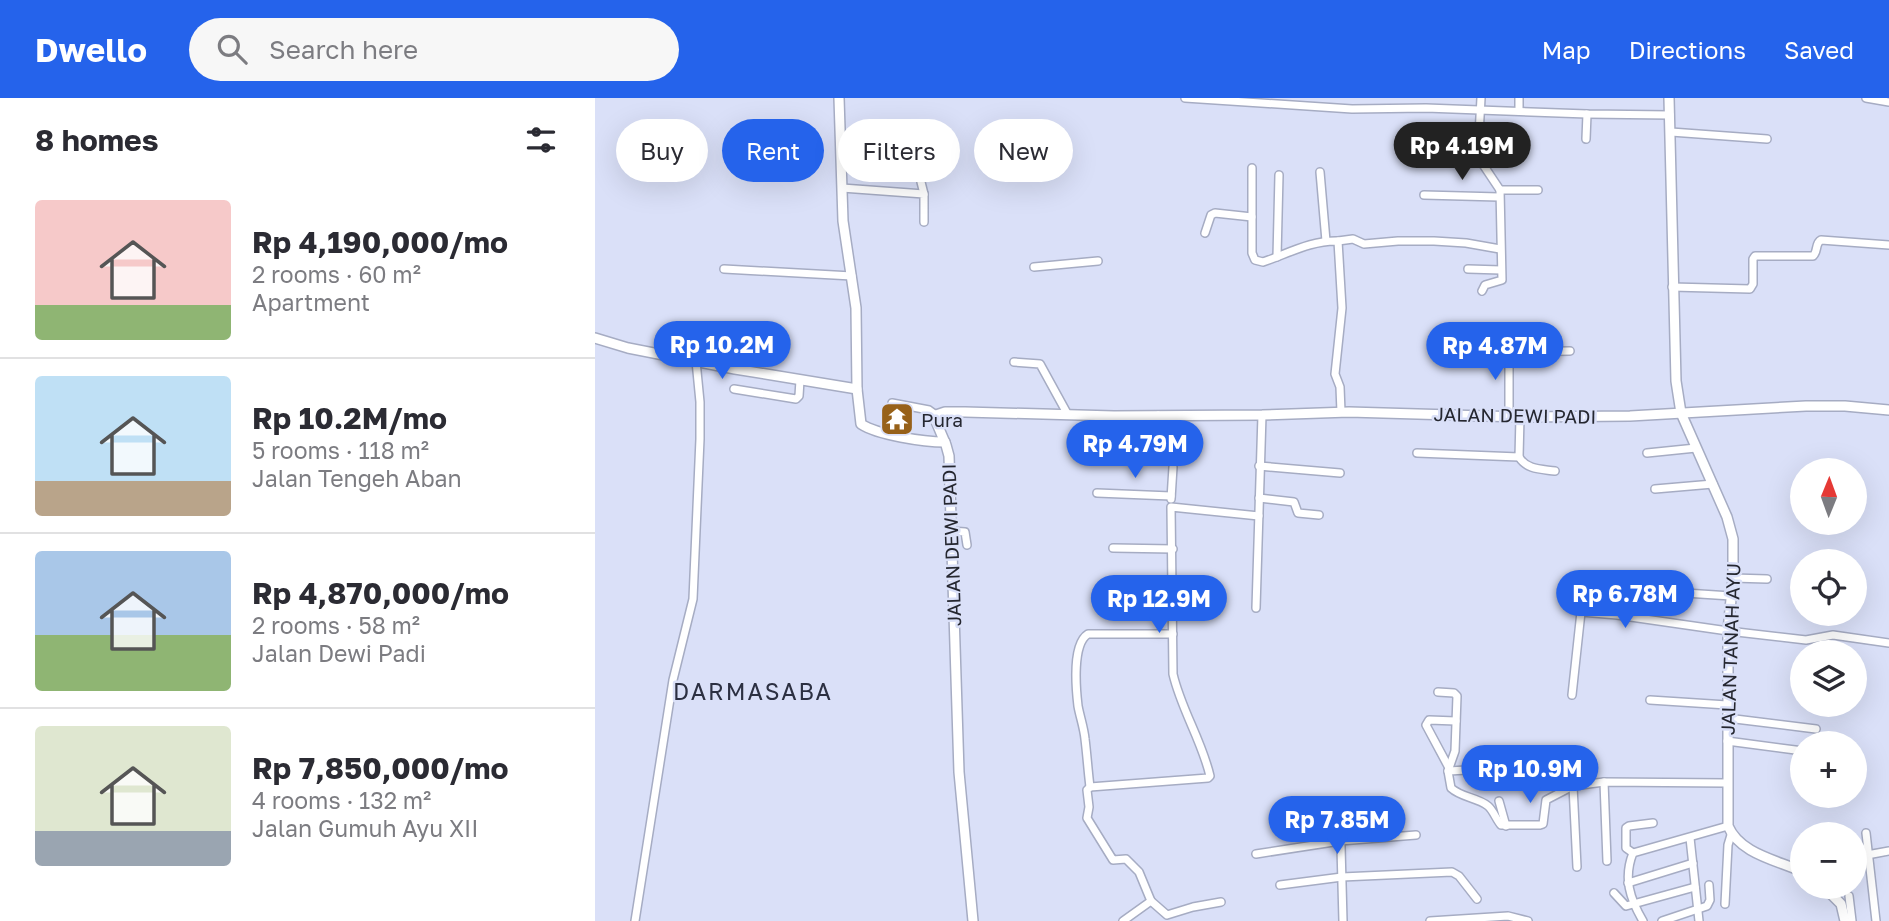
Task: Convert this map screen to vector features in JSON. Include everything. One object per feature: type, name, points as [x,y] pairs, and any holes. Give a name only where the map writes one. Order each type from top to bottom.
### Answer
[{"type":"street","points":[[839,98],[843,220],[856,308],[860,424],[899,436],[944,442]]},
{"type":"street","points":[[1185,98],[1377,110],[1426,108],[1670,115]]},
{"type":"street","points":[[1337,98],[1337,107]]},
{"type":"street","points":[[1481,98],[1478,154],[1499,193],[1501,270],[1501,281],[1485,285],[1482,291]]},
{"type":"street","points":[[1519,98],[1520,111]]},
{"type":"street","name":"JALAN TANAH AYU","points":[[1669,98],[1674,370],[1681,413],[1730,526],[1733,553],[1727,705],[1730,830]]},
{"type":"street","points":[[1866,98],[1889,102]]},
{"type":"street","points":[[1586,139],[1587,114]]},
{"type":"street","points":[[1671,132],[1767,139]]},
{"type":"street","points":[[1252,168],[1254,259],[1263,262],[1326,241],[1353,239],[1361,243],[1466,243],[1500,248]]},
{"type":"street","points":[[1320,172],[1326,241]]},
{"type":"street","points":[[1277,257],[1279,175]]},
{"type":"street","points":[[921,182],[924,222]]},
{"type":"street","points":[[842,188],[924,194]]},
{"type":"street","points":[[1424,195],[1538,190]]},
{"type":"street","points":[[1205,233],[1211,215],[1215,213],[1252,217]]},
{"type":"street","points":[[1672,287],[1750,289],[1753,284],[1755,256],[1812,256],[1821,240],[1889,245]]},
{"type":"street","points":[[1338,241],[1342,308],[1335,374],[1345,412]]},
{"type":"street","points":[[1034,267],[1098,261]]},
{"type":"street","points":[[723,269],[852,276]]},
{"type":"street","points":[[1468,269],[1501,270]]},
{"type":"street","points":[[595,338],[628,348],[857,389]]},
{"type":"street","points":[[1476,352],[1570,351]]},
{"type":"street","points":[[1509,352],[1509,416]]},
{"type":"street","points":[[635,921],[673,681],[693,599],[701,439],[697,361]]},
{"type":"street","points":[[1014,362],[1040,364],[1066,415]]},
{"type":"street","points":[[734,389],[796,399],[799,396],[800,380]]},
{"type":"street","points":[[893,403],[926,409],[936,415]]},
{"type":"street","name":"JALAN DEWI PADI","points":[[973,921],[959,772],[949,456],[935,419],[936,415],[945,412],[1262,415],[1345,412],[1520,417],[1630,416],[1816,405],[1889,410]]},
{"type":"street","points":[[1107,449],[1151,446],[1158,415]]},
{"type":"street","points":[[1256,608],[1262,415]]},
{"type":"street","points":[[1519,457],[1520,417]]},
{"type":"street","points":[[1647,453],[1696,448]]},
{"type":"street","points":[[1417,453],[1519,457],[1536,469],[1555,471]]},
{"type":"street","points":[[1259,466],[1340,473]]},
{"type":"street","points":[[1090,787],[1210,776],[1188,713],[1176,689],[1173,674],[1173,467]]},
{"type":"street","points":[[1655,489],[1713,485]]},
{"type":"street","points":[[1097,493],[1171,496]]},
{"type":"street","points":[[1259,498],[1295,502],[1298,513],[1319,515]]},
{"type":"street","points":[[1171,507],[1259,516]]},
{"type":"street","points":[[951,531],[965,531],[967,545]]},
{"type":"street","points":[[1113,548],[1173,550]]},
{"type":"street","points":[[1733,578],[1767,579]]},
{"type":"street","points":[[1572,695],[1582,593]]},
{"type":"street","points":[[1685,593],[1731,596]]},
{"type":"street","points":[[1581,612],[1806,640],[1833,635],[1889,643]]},
{"type":"street","points":[[1173,634],[1088,634],[1081,640],[1077,664],[1077,691],[1090,787],[1087,790],[1087,818],[1113,860],[1128,860],[1136,868],[1151,901],[1167,915],[1221,902]]},
{"type":"street","points":[[1438,692],[1456,694],[1455,751],[1448,768]]},
{"type":"street","points":[[1650,700],[1727,705]]},
{"type":"street","points":[[1727,718],[1816,729]]},
{"type":"street","points":[[1456,721],[1429,720],[1426,725],[1448,768],[1451,788],[1485,803],[1499,824],[1506,826],[1543,824],[1546,800],[1573,786],[1604,782],[1727,783]]},
{"type":"street","points":[[1727,741],[1790,749]]},
{"type":"street","points":[[1448,768],[1467,770]]},
{"type":"street","points":[[1604,782],[1607,861]]},
{"type":"street","points":[[1573,786],[1577,867]]},
{"type":"street","points":[[1499,801],[1506,826]]},
{"type":"street","points":[[1343,921],[1340,810],[1390,806]]},
{"type":"street","points":[[1633,853],[1626,848],[1626,828],[1653,822]]},
{"type":"street","points":[[1633,853],[1730,830]]},
{"type":"street","points":[[1730,830],[1743,846],[1790,866]]},
{"type":"street","points":[[1725,904],[1730,830]]},
{"type":"street","points":[[1255,854],[1340,841],[1416,835]]},
{"type":"street","points":[[1690,838],[1699,921]]},
{"type":"street","points":[[1876,921],[1867,855],[1889,851]]},
{"type":"street","points":[[1633,853],[1628,883],[1633,905],[1643,921]]},
{"type":"street","points":[[1628,883],[1693,863]]},
{"type":"street","points":[[1280,885],[1342,877],[1452,872],[1459,876],[1477,899]]},
{"type":"street","points":[[1662,921],[1709,904],[1709,885]]},
{"type":"street","points":[[1614,893],[1624,905],[1633,905],[1695,887]]},
{"type":"street","points":[[1837,899],[1842,904],[1845,921]]},
{"type":"street","points":[[1849,899],[1852,921]]},
{"type":"street","points":[[1123,921],[1151,901]]},
{"type":"street","points":[[1430,921],[1508,916],[1528,921]]},
{"type":"place","name":"Pura","points":[[897,419]]},
{"type":"district","name":"DARMASABA","points":[[753,691]]}]
